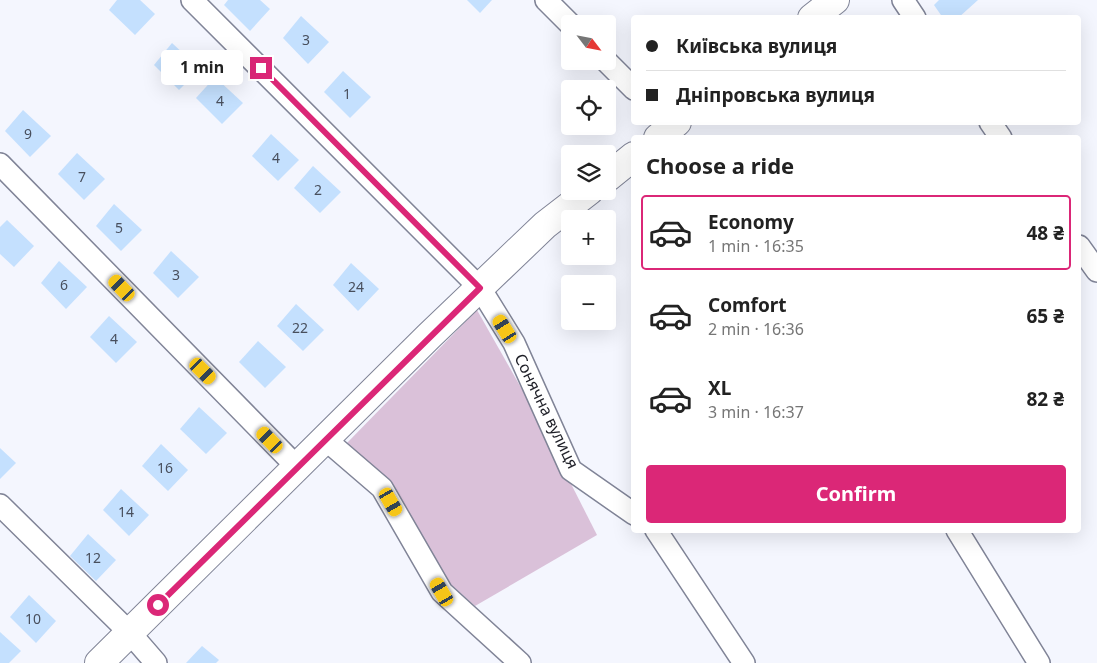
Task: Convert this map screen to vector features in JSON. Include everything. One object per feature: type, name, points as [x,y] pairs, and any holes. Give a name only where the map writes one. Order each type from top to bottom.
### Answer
[{"type":"main road","points":[[816,15],[835,0]]},
{"type":"main road","points":[[616,171],[631,158]]},
{"type":"main road","points":[[99,663],[545,225],[577,200]]},
{"type":"street","name":"Сонячна вулиця","points":[[192,0],[480,288],[514,343],[571,470],[631,512]]},
{"type":"street","points":[[546,0],[561,15]]},
{"type":"street","points":[[903,0],[913,15]]},
{"type":"street","points":[[615,70],[631,86]]},
{"type":"street","points":[[0,164],[297,467]]},
{"type":"street","points":[[1081,249],[1097,271]]},
{"type":"street","points":[[325,439],[382,488],[442,592],[520,663]]},
{"type":"street","points":[[0,506],[130,632],[156,663]]},
{"type":"street","points":[[658,533],[744,663]]},
{"type":"street","points":[[959,533],[1039,663]]},
{"type":"shaded area","points":[[477,310],[532,407],[597,535],[475,606],[447,581],[346,444]]},
{"type":"building","points":[[117,0],[140,0],[155,14],[135,35],[109,10]]},
{"type":"building","points":[[228,0],[260,0],[270,9],[250,31],[224,5]]},
{"type":"building","points":[[467,0],[492,0],[480,13]]},
{"type":"building","points":[[939,0],[978,0],[961,15],[941,15],[934,5]]},
{"type":"building","points":[[301,16],[329,42],[308,64],[283,38]]},
{"type":"building","points":[[172,43],[200,69],[179,90],[154,65]]},
{"type":"building","points":[[343,71],[371,97],[350,118],[324,92]]},
{"type":"building","points":[[215,77],[243,103],[222,124],[196,98]]},
{"type":"building","points":[[23,110],[51,136],[30,157],[5,131]]},
{"type":"building","points":[[271,134],[299,160],[278,181],[252,156]]},
{"type":"building","points":[[77,153],[105,179],[84,200],[58,174]]},
{"type":"building","points":[[313,166],[341,192],[320,213],[294,188]]},
{"type":"building","points":[[114,204],[142,230],[121,251],[96,226]]},
{"type":"building","points":[[7,220],[34,246],[14,267],[0,254],[0,227]]},
{"type":"building","points":[[171,251],[199,277],[178,298],[153,273]]},
{"type":"building","points":[[59,261],[87,287],[66,309],[41,283]]},
{"type":"building","points":[[351,263],[379,289],[358,311],[333,285]]},
{"type":"building","points":[[296,304],[324,330],[303,351],[277,326]]},
{"type":"building","points":[[109,316],[137,342],[116,363],[90,337]]},
{"type":"building","points":[[258,341],[286,367],[265,388],[239,362]]},
{"type":"building","points":[[199,407],[227,433],[206,454],[180,429]]},
{"type":"building","points":[[161,444],[188,470],[168,491],[142,466]]},
{"type":"building","points":[[0,448],[16,463],[0,479]]},
{"type":"building","points":[[121,489],[149,515],[129,536],[103,510]]},
{"type":"building","points":[[88,534],[116,560],[96,581],[70,556]]},
{"type":"building","points":[[29,595],[56,621],[36,643],[10,617]]},
{"type":"building","points":[[0,632],[21,651],[9,663],[0,663]]},
{"type":"building","points":[[202,646],[219,660],[216,663],[186,663]]},
{"type":"route","points":[[158,605],[429,336],[480,288],[261,68]]}]
